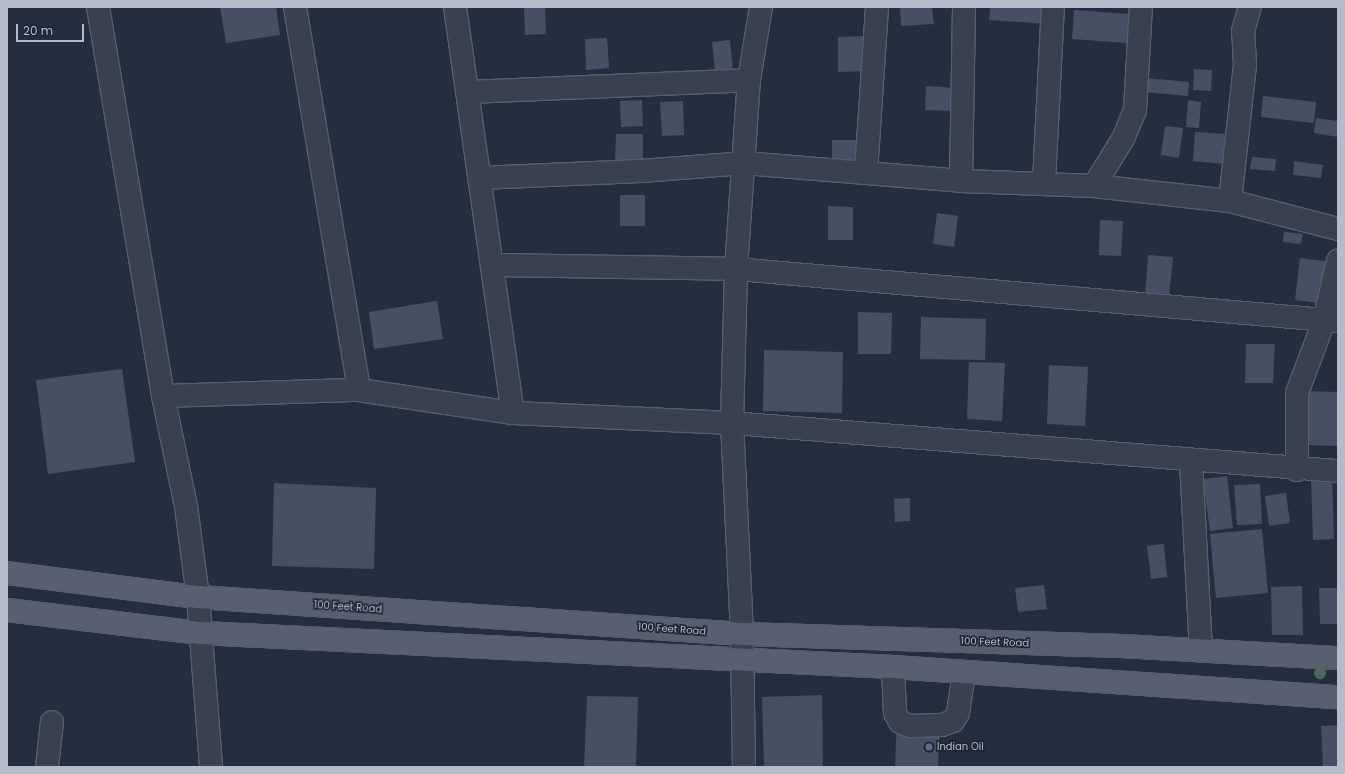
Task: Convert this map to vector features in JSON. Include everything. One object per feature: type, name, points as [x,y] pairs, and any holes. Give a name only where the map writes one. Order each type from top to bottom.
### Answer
[{"type":"main road","name":"100 Feet Road","points":[[7,573],[198,597],[742,634],[1201,651],[1338,658]]},
{"type":"main road","points":[[7,610],[201,633],[894,667],[964,673],[1338,697]]},
{"type":"street","points":[[98,7],[163,396],[186,506],[198,597],[211,767]]},
{"type":"street","points":[[295,7],[359,390]]},
{"type":"street","points":[[455,7],[513,413]]},
{"type":"street","points":[[744,767],[741,659],[742,634],[732,423],[736,269],[749,80],[761,7]]},
{"type":"street","points":[[866,173],[877,7]]},
{"type":"street","points":[[961,181],[964,7]]},
{"type":"street","points":[[1044,182],[1053,7]]},
{"type":"street","points":[[1094,186],[1124,138],[1135,110],[1141,7]]},
{"type":"street","points":[[1230,201],[1245,66],[1243,30],[1250,7]]},
{"type":"street","points":[[467,92],[749,80]]},
{"type":"street","points":[[479,178],[641,171],[744,163],[961,181],[1044,182],[1230,201],[1338,229]]},
{"type":"street","points":[[1298,470],[1297,393],[1331,321],[1338,261]]},
{"type":"street","points":[[492,265],[736,269],[1331,321]]},
{"type":"street","points":[[163,396],[359,390],[513,413],[732,423],[1298,470],[1338,471]]},
{"type":"street","points":[[1191,461],[1201,651]]},
{"type":"street","points":[[894,667],[895,713],[900,722],[910,726],[942,725],[953,721],[958,713],[964,673]]},
{"type":"street","points":[[47,767],[52,722]]},
{"type":"building","points":[[220,7],[276,7],[280,35],[226,43]]},
{"type":"building","points":[[524,7],[545,7],[546,34],[525,35]]},
{"type":"building","points":[[932,7],[934,24],[901,26],[900,8]]},
{"type":"building","points":[[990,7],[1050,7],[1049,24],[989,20]]},
{"type":"building","points":[[1074,10],[1129,14],[1127,43],[1072,39]]},
{"type":"building","points":[[866,36],[867,71],[838,72],[838,37]]},
{"type":"building","points":[[607,38],[609,68],[586,70],[585,39]]},
{"type":"building","points":[[730,40],[733,70],[715,72],[712,42]]},
{"type":"building","points":[[1194,69],[1212,70],[1211,91],[1193,90]]},
{"type":"building","points":[[1145,78],[1189,82],[1188,96],[1143,92]]},
{"type":"building","points":[[926,86],[955,88],[954,111],[925,110]]},
{"type":"building","points":[[1263,96],[1316,102],[1314,123],[1261,117]]},
{"type":"building","points":[[642,100],[643,126],[621,127],[620,101]]},
{"type":"building","points":[[1188,100],[1201,102],[1199,128],[1186,127]]},
{"type":"building","points":[[683,101],[684,135],[662,136],[660,102]]},
{"type":"building","points":[[1316,118],[1338,121],[1338,137],[1314,133]]},
{"type":"building","points":[[1165,126],[1183,128],[1179,158],[1161,155]]},
{"type":"building","points":[[1195,132],[1226,134],[1224,164],[1193,161]]},
{"type":"building","points":[[616,134],[643,134],[643,163],[615,163]]},
{"type":"building","points":[[832,140],[864,140],[864,160],[832,160]]},
{"type":"building","points":[[1252,157],[1276,159],[1275,171],[1250,169]]},
{"type":"building","points":[[1294,161],[1323,165],[1321,178],[1293,175]]},
{"type":"building","points":[[620,195],[645,195],[645,226],[620,226]]},
{"type":"building","points":[[828,206],[853,207],[853,240],[828,240]]},
{"type":"building","points":[[937,213],[958,216],[954,247],[933,244]]},
{"type":"building","points":[[1100,220],[1123,221],[1121,256],[1099,255]]},
{"type":"building","points":[[1284,232],[1303,234],[1301,244],[1283,242]]},
{"type":"building","points":[[1148,255],[1173,257],[1169,298],[1145,296]]},
{"type":"building","points":[[1300,258],[1331,262],[1325,304],[1295,300]]},
{"type":"building","points":[[437,301],[443,339],[374,349],[369,312]]},
{"type":"building","points":[[858,312],[892,313],[891,354],[858,354]]},
{"type":"building","points":[[921,317],[986,319],[985,360],[920,359]]},
{"type":"building","points":[[1246,344],[1275,344],[1273,383],[1245,383]]},
{"type":"building","points":[[764,350],[843,352],[842,413],[763,411]]},
{"type":"building","points":[[969,362],[1005,363],[1002,421],[967,419]]},
{"type":"building","points":[[1049,365],[1088,367],[1085,426],[1047,424]]},
{"type":"building","points":[[122,369],[135,462],[48,474],[36,380]]},
{"type":"building","points":[[1308,391],[1338,392],[1338,446],[1306,445]]},
{"type":"building","points":[[1227,476],[1233,528],[1210,531],[1203,479]]},
{"type":"building","points":[[1332,478],[1334,539],[1313,540],[1311,479]]},
{"type":"building","points":[[274,483],[376,488],[374,569],[272,566]]},
{"type":"building","points":[[1260,484],[1262,524],[1237,525],[1234,485]]},
{"type":"building","points":[[1286,493],[1290,523],[1269,526],[1265,496]]},
{"type":"building","points":[[910,498],[910,521],[895,522],[894,499]]},
{"type":"building","points":[[1262,529],[1268,593],[1216,598],[1210,534]]},
{"type":"building","points":[[1164,544],[1167,577],[1151,579],[1147,546]]},
{"type":"building","points":[[1044,585],[1047,609],[1018,612],[1015,588]]},
{"type":"building","points":[[1302,586],[1303,635],[1272,635],[1271,587]]},
{"type":"building","points":[[1319,588],[1338,588],[1338,624],[1320,624]]},
{"type":"building","points":[[822,695],[823,767],[764,767],[762,697]]},
{"type":"building","points":[[587,696],[638,697],[636,767],[584,767]]},
{"type":"building","points":[[897,715],[940,717],[938,767],[895,767]]},
{"type":"building","points":[[1338,725],[1338,767],[1323,767],[1321,726]]},
{"type":"place","name":"Indian Oil","points":[[929,747]]}]
